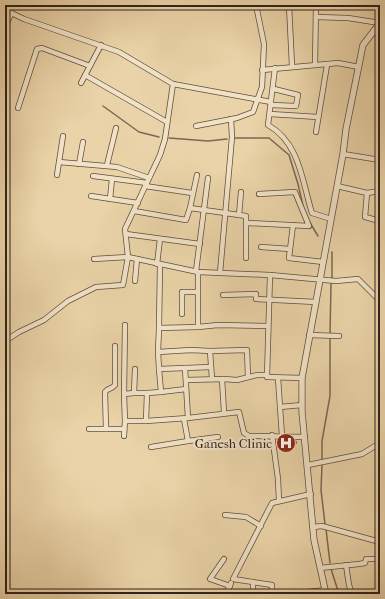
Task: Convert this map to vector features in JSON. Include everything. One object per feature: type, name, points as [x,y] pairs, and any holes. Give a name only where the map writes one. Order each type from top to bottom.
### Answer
[{"type":"street","points":[[196,126],[231,119],[253,112],[262,86],[264,44],[256,6],[264,5]]},
{"type":"street","points":[[289,5],[292,66]]},
{"type":"street","points":[[315,65],[316,5]]},
{"type":"street","points":[[5,10],[11,14],[119,52],[173,84],[258,99],[271,104],[296,106],[298,95],[274,89]]},
{"type":"street","points":[[5,27],[11,14]]},
{"type":"street","points":[[299,593],[326,592],[313,527],[302,405],[302,378],[343,154],[346,129],[363,45],[380,23],[348,18],[316,17]]},
{"type":"street","points":[[81,83],[101,45]]},
{"type":"street","points":[[18,108],[39,48],[90,66]]},
{"type":"street","points":[[262,70],[292,66],[338,64],[359,67]]},
{"type":"street","points":[[316,132],[327,65]]},
{"type":"street","points":[[275,68],[274,89],[268,125],[279,131],[292,147],[300,167],[312,212],[331,219]]},
{"type":"street","points":[[85,75],[167,122]]},
{"type":"street","points":[[5,341],[18,332],[44,320],[68,301],[96,287],[123,285],[128,257],[125,228],[160,155],[173,84]]},
{"type":"street","points":[[270,114],[318,117]]},
{"type":"street","points":[[220,273],[232,137],[231,119]]},
{"type":"street","points":[[107,166],[116,128]]},
{"type":"street","points":[[57,174],[63,136]]},
{"type":"street","points":[[79,164],[83,142]]},
{"type":"street","points":[[343,154],[380,160]]},
{"type":"street","points":[[59,162],[127,169],[149,178]]},
{"type":"street","points":[[134,211],[186,220],[197,175]]},
{"type":"street","points":[[93,176],[192,193]]},
{"type":"street","points":[[198,327],[197,272],[208,178]]},
{"type":"street","points":[[110,198],[112,179]]},
{"type":"street","points":[[337,186],[367,193],[380,191]]},
{"type":"street","points":[[238,215],[241,192]]},
{"type":"street","points":[[248,223],[309,226],[295,192],[259,194]]},
{"type":"street","points":[[367,193],[365,217],[380,221]]},
{"type":"street","points":[[91,196],[138,203]]},
{"type":"street","points":[[190,208],[246,216],[248,223],[246,258]]},
{"type":"street","points":[[293,225],[289,258],[323,262]]},
{"type":"street","points":[[126,234],[200,244]]},
{"type":"street","points":[[160,239],[158,352],[161,392]]},
{"type":"street","points":[[261,247],[290,248]]},
{"type":"street","points":[[94,259],[128,257],[197,272],[270,275],[336,281],[358,279],[380,301]]},
{"type":"street","points":[[135,281],[137,259]]},
{"type":"street","points":[[267,375],[270,275]]},
{"type":"street","points":[[182,314],[182,292],[197,292]]},
{"type":"street","points":[[223,295],[256,294],[256,299],[316,302]]},
{"type":"street","points":[[124,436],[125,325]]},
{"type":"street","points":[[159,328],[218,325],[268,326]]},
{"type":"street","points":[[310,335],[339,336]]},
{"type":"street","points":[[106,429],[105,392],[106,390],[113,388],[115,385],[115,346]]},
{"type":"street","points":[[158,352],[191,350],[248,350],[248,377]]},
{"type":"street","points":[[210,351],[212,379]]},
{"type":"street","points":[[159,369],[211,366]]},
{"type":"street","points":[[185,368],[188,441]]},
{"type":"street","points":[[134,393],[135,369]]},
{"type":"street","points":[[186,380],[237,380],[267,375],[267,377],[278,378],[302,378]]},
{"type":"street","points":[[278,378],[282,436]]},
{"type":"street","points":[[222,379],[224,412]]},
{"type":"street","points":[[124,394],[186,389]]},
{"type":"street","points":[[146,421],[147,393]]},
{"type":"street","points":[[280,407],[302,405]]},
{"type":"street","points":[[124,421],[186,419],[224,412],[239,412],[244,433],[249,436],[272,435],[305,437]]},
{"type":"street","points":[[89,429],[124,429]]},
{"type":"street","points":[[272,435],[278,479],[279,501]]},
{"type":"street","points":[[151,447],[218,437]]},
{"type":"street","points":[[308,465],[362,454],[380,443]]},
{"type":"street","points":[[226,594],[272,503],[311,494]]},
{"type":"street","points":[[225,515],[242,516],[261,526]]},
{"type":"street","points":[[313,527],[322,526],[380,542]]},
{"type":"street","points":[[320,568],[365,563],[366,559],[380,559]]},
{"type":"street","points":[[224,560],[210,579],[213,582],[230,586]]},
{"type":"street","points":[[346,566],[352,594]]},
{"type":"street","points":[[233,579],[272,586],[272,594]]},
{"type":"street","points":[[253,582],[253,594]]},
{"type":"building","points":[[282,440],[296,441],[296,444],[282,446]]},
{"type":"waterway","points":[[103,106],[139,132],[159,137]]},
{"type":"waterway","points":[[169,138],[208,141],[227,139]]},
{"type":"waterway","points":[[235,138],[269,138],[289,155],[303,206]]},
{"type":"waterway","points":[[309,221],[318,236]]},
{"type":"waterway","points":[[332,252],[332,278]]},
{"type":"waterway","points":[[330,334],[331,284]]},
{"type":"waterway","points":[[322,460],[322,441],[330,396],[330,339]]},
{"type":"waterway","points":[[322,465],[321,490],[325,524]]},
{"type":"waterway","points":[[326,529],[330,563]]},
{"type":"waterway","points":[[331,569],[339,594]]},
{"type":"place","name":"Ganesh Clinic","points":[[286,443]]}]
